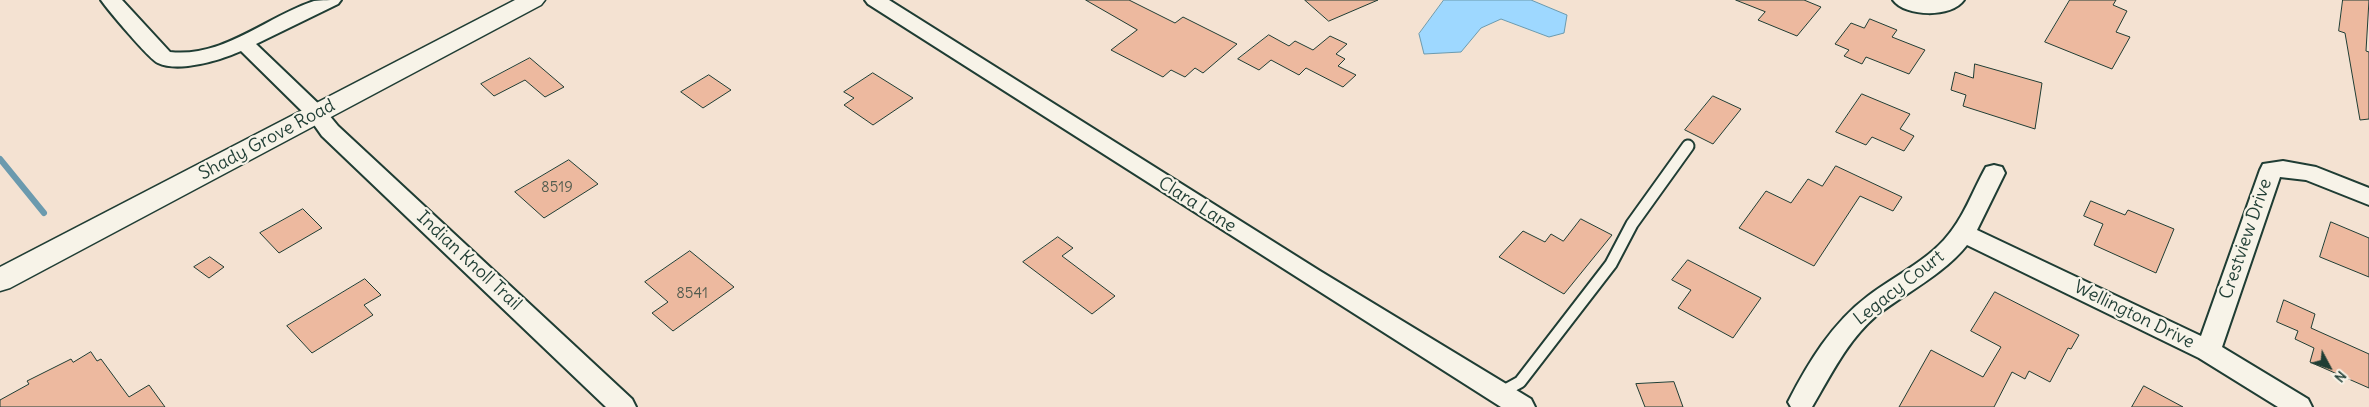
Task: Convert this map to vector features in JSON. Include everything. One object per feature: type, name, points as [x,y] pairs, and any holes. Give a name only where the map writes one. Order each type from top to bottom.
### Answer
[{"type":"street","points":[[111,0],[164,58],[182,60],[220,53],[331,0]]},
{"type":"street","name":"Shady Grove Road","points":[[0,280],[533,0]]},
{"type":"street","name":"Clara Lane","points":[[875,0],[1216,217],[1522,407]]},
{"type":"street","points":[[1903,0],[1929,8],[1946,4]]},
{"type":"street","name":"Indian Knoll Trail","points":[[243,42],[316,114],[330,131],[623,407]]},
{"type":"street","name":"Crestview Drive","points":[[2208,350],[2271,170],[2285,167],[2312,174],[2369,197]]},
{"type":"street","name":"Legacy Court","points":[[1801,402],[1848,328],[1878,301],[1935,263],[1963,233],[1983,201],[1994,173]]},
{"type":"street","name":"Wellington Drive","points":[[1963,233],[2208,350],[2299,407]]},
{"type":"lane","points":[[1500,393],[1520,382],[1604,272],[1632,224],[1688,146]]},
{"type":"water","points":[[1444,0],[1531,0],[1567,15],[1564,33],[1549,37],[1501,19],[1481,28],[1461,52],[1424,54],[1419,34]]},
{"type":"building","points":[[1086,0],[1129,0],[1175,23],[1183,17],[1237,44],[1203,73],[1195,68],[1185,77],[1171,70],[1163,77],[1111,50],[1137,30]]},
{"type":"building","points":[[1305,0],[1378,0],[1329,21]]},
{"type":"building","points":[[1736,0],[1804,0],[1821,7],[1797,36],[1758,20],[1765,12]]},
{"type":"building","points":[[2070,0],[2116,0],[2113,5],[2127,11],[2116,32],[2130,37],[2112,69],[2045,42]]},
{"type":"building","points":[[2343,0],[2369,0],[2366,51],[2369,52],[2369,119],[2360,120],[2345,33],[2339,31]]},
{"type":"building","points":[[1870,19],[1897,30],[1892,37],[1925,50],[1909,74],[1866,57],[1862,64],[1844,56],[1849,50],[1835,44],[1851,23],[1864,28]]},
{"type":"building","points":[[1269,35],[1289,46],[1295,41],[1313,50],[1330,36],[1347,44],[1336,54],[1345,59],[1338,66],[1356,75],[1343,87],[1306,68],[1299,75],[1271,60],[1259,70],[1238,59]]},
{"type":"building","points":[[530,58],[564,87],[545,97],[525,80],[494,96],[481,84]]},
{"type":"building","points":[[1975,64],[2042,83],[2035,129],[1963,106],[1966,95],[1951,90],[1955,72],[1973,78]]},
{"type":"building","points":[[873,73],[913,98],[873,125],[844,105],[854,98],[844,92]]},
{"type":"building","points":[[709,75],[731,90],[703,108],[681,92]]},
{"type":"building","points":[[1862,94],[1910,114],[1900,129],[1914,136],[1904,151],[1872,137],[1866,145],[1836,132]]},
{"type":"building","points":[[1713,96],[1741,109],[1713,144],[1685,130]]},
{"type":"building","points":[[569,160],[598,184],[544,218],[515,192]]},
{"type":"building","points":[[1836,166],[1902,197],[1893,211],[1860,196],[1814,266],[1739,228],[1766,191],[1791,203],[1808,179],[1822,186]]},
{"type":"building","points":[[2091,201],[2125,215],[2128,210],[2174,229],[2156,273],[2094,245],[2103,224],[2084,216]]},
{"type":"building","points":[[303,209],[322,228],[279,253],[260,233]]},
{"type":"building","points":[[1581,219],[1612,235],[1564,294],[1499,257],[1523,231],[1545,242],[1551,234],[1563,241]]},
{"type":"building","points":[[2331,222],[2369,238],[2369,277],[2320,257]]},
{"type":"building","points":[[1058,237],[1073,248],[1062,256],[1115,296],[1092,314],[1023,262]]},
{"type":"building","points":[[690,251],[734,287],[673,331],[652,313],[668,302],[645,282]]},
{"type":"building","points":[[210,257],[224,267],[209,278],[194,267]]},
{"type":"building","points":[[1688,260],[1761,298],[1733,338],[1678,308],[1691,290],[1672,280]]},
{"type":"building","points":[[365,279],[381,295],[364,305],[373,315],[312,353],[287,326]]},
{"type":"building","points":[[1995,292],[2079,335],[2071,349],[2068,348],[2050,382],[2029,371],[2025,379],[2012,372],[1994,407],[1899,407],[1931,350],[1983,377],[2001,347],[1971,331]]},
{"type":"building","points":[[2284,300],[2315,314],[2311,328],[2369,354],[2369,388],[2310,362],[2314,348],[2295,339],[2298,331],[2277,322]]},
{"type":"building","points":[[91,352],[97,361],[101,359],[129,397],[149,385],[165,407],[0,407],[0,400],[29,384],[27,381],[71,359],[73,362]]},
{"type":"building","points":[[1674,382],[1683,407],[1645,407],[1636,384]]},
{"type":"building","points":[[2144,386],[2183,407],[2132,407]]},
{"type":"waterway","points":[[0,159],[44,213]]}]
